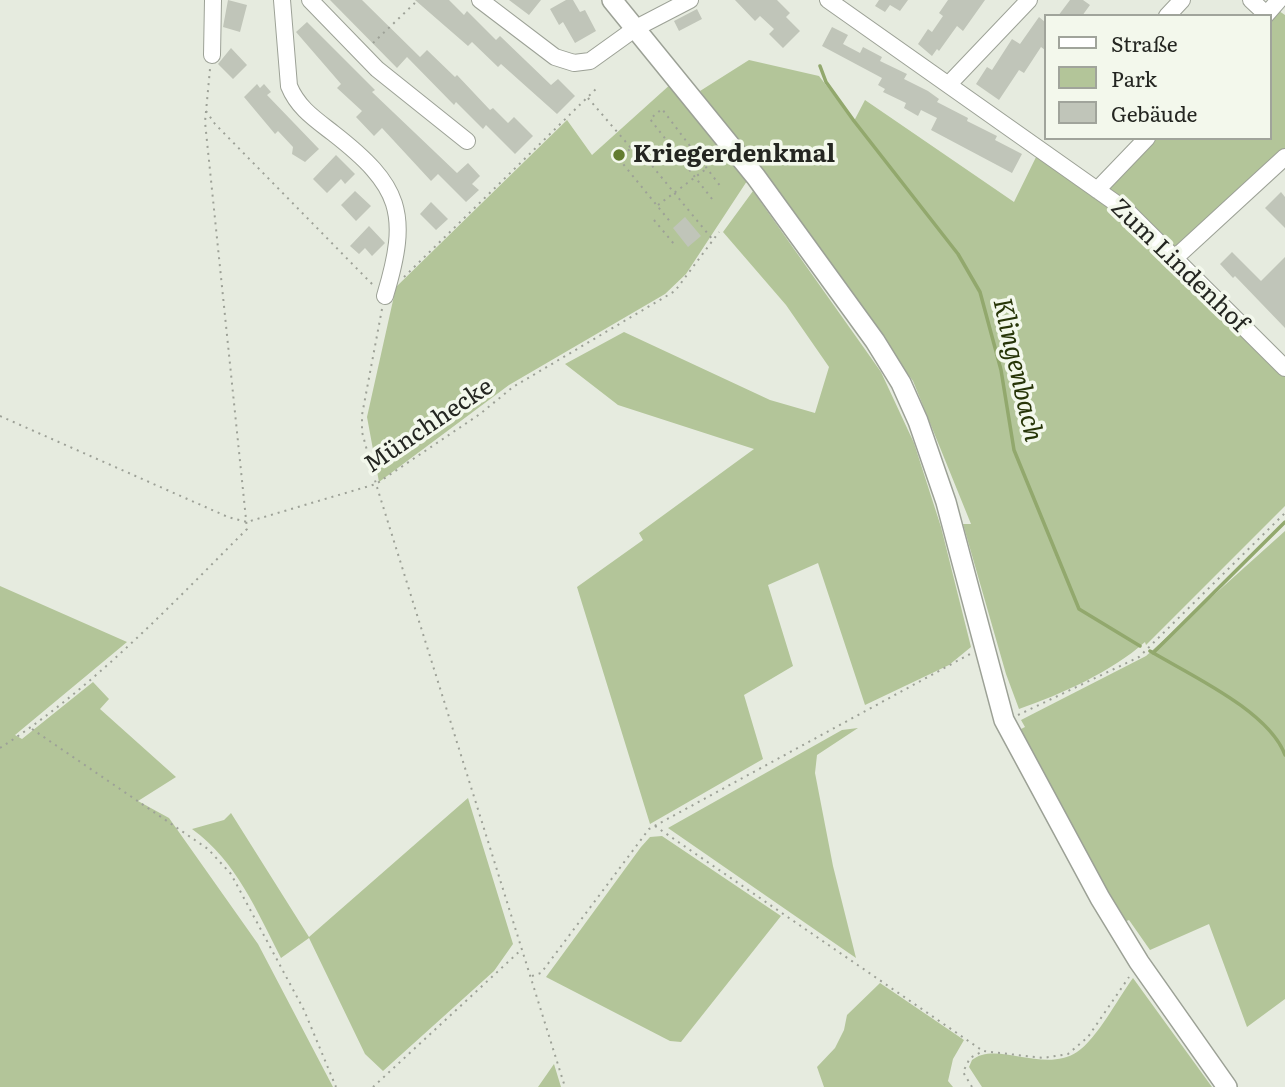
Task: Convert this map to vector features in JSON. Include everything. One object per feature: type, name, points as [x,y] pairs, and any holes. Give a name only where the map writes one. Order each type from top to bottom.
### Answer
[{"type":"main road","points":[[612,0],[755,177],[875,341],[901,383],[939,481],[1004,720],[1100,898],[1139,962],[1227,1087]]},
{"type":"street","points":[[212,55],[213,0]]},
{"type":"street","points":[[282,0],[289,86],[294,96],[307,113],[376,169],[397,210],[399,242],[385,296]]},
{"type":"street","points":[[310,0],[362,54],[467,141]]},
{"type":"street","points":[[480,0],[555,57],[574,63],[590,61],[636,28],[690,0]]},
{"type":"street","name":"Zum Lindenhof","points":[[828,0],[1128,211],[1285,368]]},
{"type":"street","points":[[949,84],[1028,0]]},
{"type":"street","points":[[1169,14],[1182,0]]},
{"type":"street","points":[[1251,0],[1264,14]]},
{"type":"street","points":[[1266,14],[1279,0]]},
{"type":"street","points":[[1097,190],[1145,140]]},
{"type":"street","points":[[1175,258],[1285,158]]},
{"type":"path","points":[[362,54],[418,0]]},
{"type":"path","points":[[0,748],[31,728],[134,640],[247,529],[206,111],[212,55]]},
{"type":"path","points":[[404,277],[598,87]]},
{"type":"path","points":[[587,97],[631,148]]},
{"type":"path","points":[[712,199],[650,119],[662,109],[721,187]]},
{"type":"path","points":[[206,111],[215,124],[353,267],[385,296],[362,415],[362,432],[565,1087]]},
{"type":"path","points":[[619,159],[635,145],[713,241]]},
{"type":"path","points":[[622,156],[618,151],[613,156],[619,159],[672,224]]},
{"type":"path","points":[[658,206],[706,169]]},
{"type":"path","points":[[658,224],[666,217]]},
{"type":"path","points":[[654,220],[674,244]]},
{"type":"path","name":"Münchhecke","points":[[247,522],[376,484],[480,414],[513,387],[675,290],[719,232]]},
{"type":"path","points":[[0,416],[228,517],[247,522]]},
{"type":"path","points":[[1004,720],[1036,709],[1139,657],[1285,513]]},
{"type":"path","points":[[531,977],[541,973],[649,829],[958,662],[985,644]]},
{"type":"path","points":[[31,728],[208,849],[231,874],[304,1010],[336,1087]]},
{"type":"path","points":[[655,826],[983,1051],[1043,1058],[1068,1054],[1088,1037],[1139,962]]},
{"type":"path","points":[[373,1087],[523,949]]},
{"type":"path","points":[[972,1087],[963,1072],[970,1058],[983,1051]]},
{"type":"green space","points":[[1279,11],[1285,15],[1285,153],[1184,248],[1173,248],[1106,190],[1153,140],[1271,140],[1271,19]]},
{"type":"green space","points":[[749,60],[819,76],[854,121],[865,100],[1014,202],[1038,153],[1132,220],[1285,371],[1285,506],[1146,645],[1145,642],[1117,663],[1085,681],[1019,709],[1006,674],[963,524],[971,524],[913,381],[700,91]]},
{"type":"green space","points":[[672,83],[747,181],[686,274],[665,294],[509,385],[379,482],[367,417],[396,287],[567,120],[592,155]]},
{"type":"green space","points":[[753,191],[881,372],[914,443],[941,527],[971,647],[949,665],[865,705],[818,563],[768,585],[793,666],[744,695],[763,759],[650,824],[577,587],[643,540],[639,533],[754,449],[618,405],[565,364],[624,332],[770,400],[815,413],[829,367],[786,305],[723,232]]},
{"type":"green space","points":[[1285,531],[1285,999],[1247,1027],[1209,924],[1150,950],[1129,920],[1124,922],[1017,731],[1025,727],[1021,720],[1146,656]]},
{"type":"green space","points":[[0,586],[127,642],[15,735],[22,739],[93,682],[109,699],[100,709],[176,777],[138,801],[169,818],[258,944],[333,1087],[0,1087]]},
{"type":"green space","points":[[858,728],[817,755],[815,773],[833,866],[856,958],[668,828],[842,730]]},
{"type":"green space","points":[[468,798],[513,944],[494,971],[383,1071],[365,1054],[309,938],[281,958],[254,905],[233,872],[208,842],[192,829],[224,820],[231,813],[309,937]]},
{"type":"green space","points":[[662,836],[781,916],[681,1042],[670,1041],[546,977],[641,847],[650,837]]},
{"type":"green space","points":[[1133,978],[1212,1087],[982,1087],[969,1067],[972,1060],[994,1053],[1050,1060],[1077,1052],[1100,1028]]},
{"type":"green space","points":[[880,983],[964,1040],[953,1059],[948,1081],[953,1087],[824,1087],[817,1067],[835,1048],[844,1030],[847,1015]]},
{"type":"green space","points":[[554,1064],[561,1087],[538,1087]]},
{"type":"building","points":[[228,0],[247,5],[240,32],[223,27]]},
{"type":"building","points":[[330,0],[362,0],[420,57],[427,50],[455,77],[457,75],[490,110],[493,108],[508,123],[514,117],[533,136],[515,154],[486,125],[483,129],[456,102],[454,105],[407,57],[397,68]]},
{"type":"building","points":[[415,0],[449,0],[464,15],[467,11],[496,40],[500,36],[551,85],[558,79],[575,96],[557,114],[501,64],[498,67],[472,42],[468,46]]},
{"type":"building","points":[[509,0],[541,0],[529,15]]},
{"type":"building","points":[[566,0],[573,0],[580,12],[585,10],[596,31],[575,43],[563,22],[559,25],[550,9]]},
{"type":"building","points":[[735,0],[777,0],[790,13],[786,17],[800,31],[783,48],[769,34],[774,29],[760,16],[755,21]]},
{"type":"building","points":[[879,0],[908,0],[900,11],[890,5],[885,12],[875,6]]},
{"type":"building","points":[[948,0],[985,0],[963,31],[957,26],[939,51],[937,49],[932,56],[918,44],[928,29],[932,32],[943,16],[939,13]]},
{"type":"building","points":[[1070,0],[1083,0],[1090,5],[1083,14],[1060,14]]},
{"type":"building","points":[[697,9],[702,19],[679,31],[674,21]]},
{"type":"building","points":[[1039,17],[1044,21],[1044,49],[1041,47],[1024,73],[1019,70],[999,100],[976,84],[987,67],[992,70],[1012,39],[1020,44]]},
{"type":"building","points":[[307,22],[375,90],[372,92],[457,173],[468,163],[480,176],[472,184],[479,190],[466,202],[438,174],[431,181],[382,128],[374,136],[356,117],[362,111],[337,88],[341,84],[296,32]]},
{"type":"building","points":[[832,27],[848,35],[843,44],[860,53],[863,47],[882,57],[880,61],[907,74],[904,79],[928,91],[939,99],[937,102],[968,118],[967,121],[997,136],[995,140],[1022,154],[1012,173],[931,130],[937,118],[921,110],[918,116],[904,108],[906,103],[883,92],[885,89],[878,85],[882,78],[822,46]]},
{"type":"building","points":[[231,48],[247,65],[233,79],[218,64]]},
{"type":"building","points":[[257,84],[260,88],[264,84],[271,92],[267,95],[319,149],[305,162],[292,154],[293,147],[278,131],[275,134],[244,97]]},
{"type":"building","points":[[336,155],[355,174],[345,184],[341,179],[327,193],[313,179]]},
{"type":"building","points":[[355,191],[371,206],[356,221],[341,205]]},
{"type":"building","points":[[1281,192],[1285,197],[1285,228],[1265,208]]},
{"type":"building","points":[[431,202],[448,219],[436,230],[420,214]]},
{"type":"building","points":[[685,217],[701,236],[688,247],[673,228]]},
{"type":"building","points":[[369,226],[385,243],[372,256],[365,248],[359,254],[350,246]]},
{"type":"building","points":[[1232,252],[1261,281],[1285,257],[1285,328],[1220,264]]},
{"type":"waterway","name":"Klingenbach","points":[[820,66],[826,82],[958,254],[980,292],[1001,370],[1014,450],[1079,609],[1140,646]]},
{"type":"waterway","points":[[1153,653],[1285,522]]},
{"type":"waterway","name":"Klingenbach","points":[[1150,651],[1246,709],[1276,739],[1285,755]]},
{"type":"place","name":"Kriegerdenkmal","points":[[619,155]]}]
